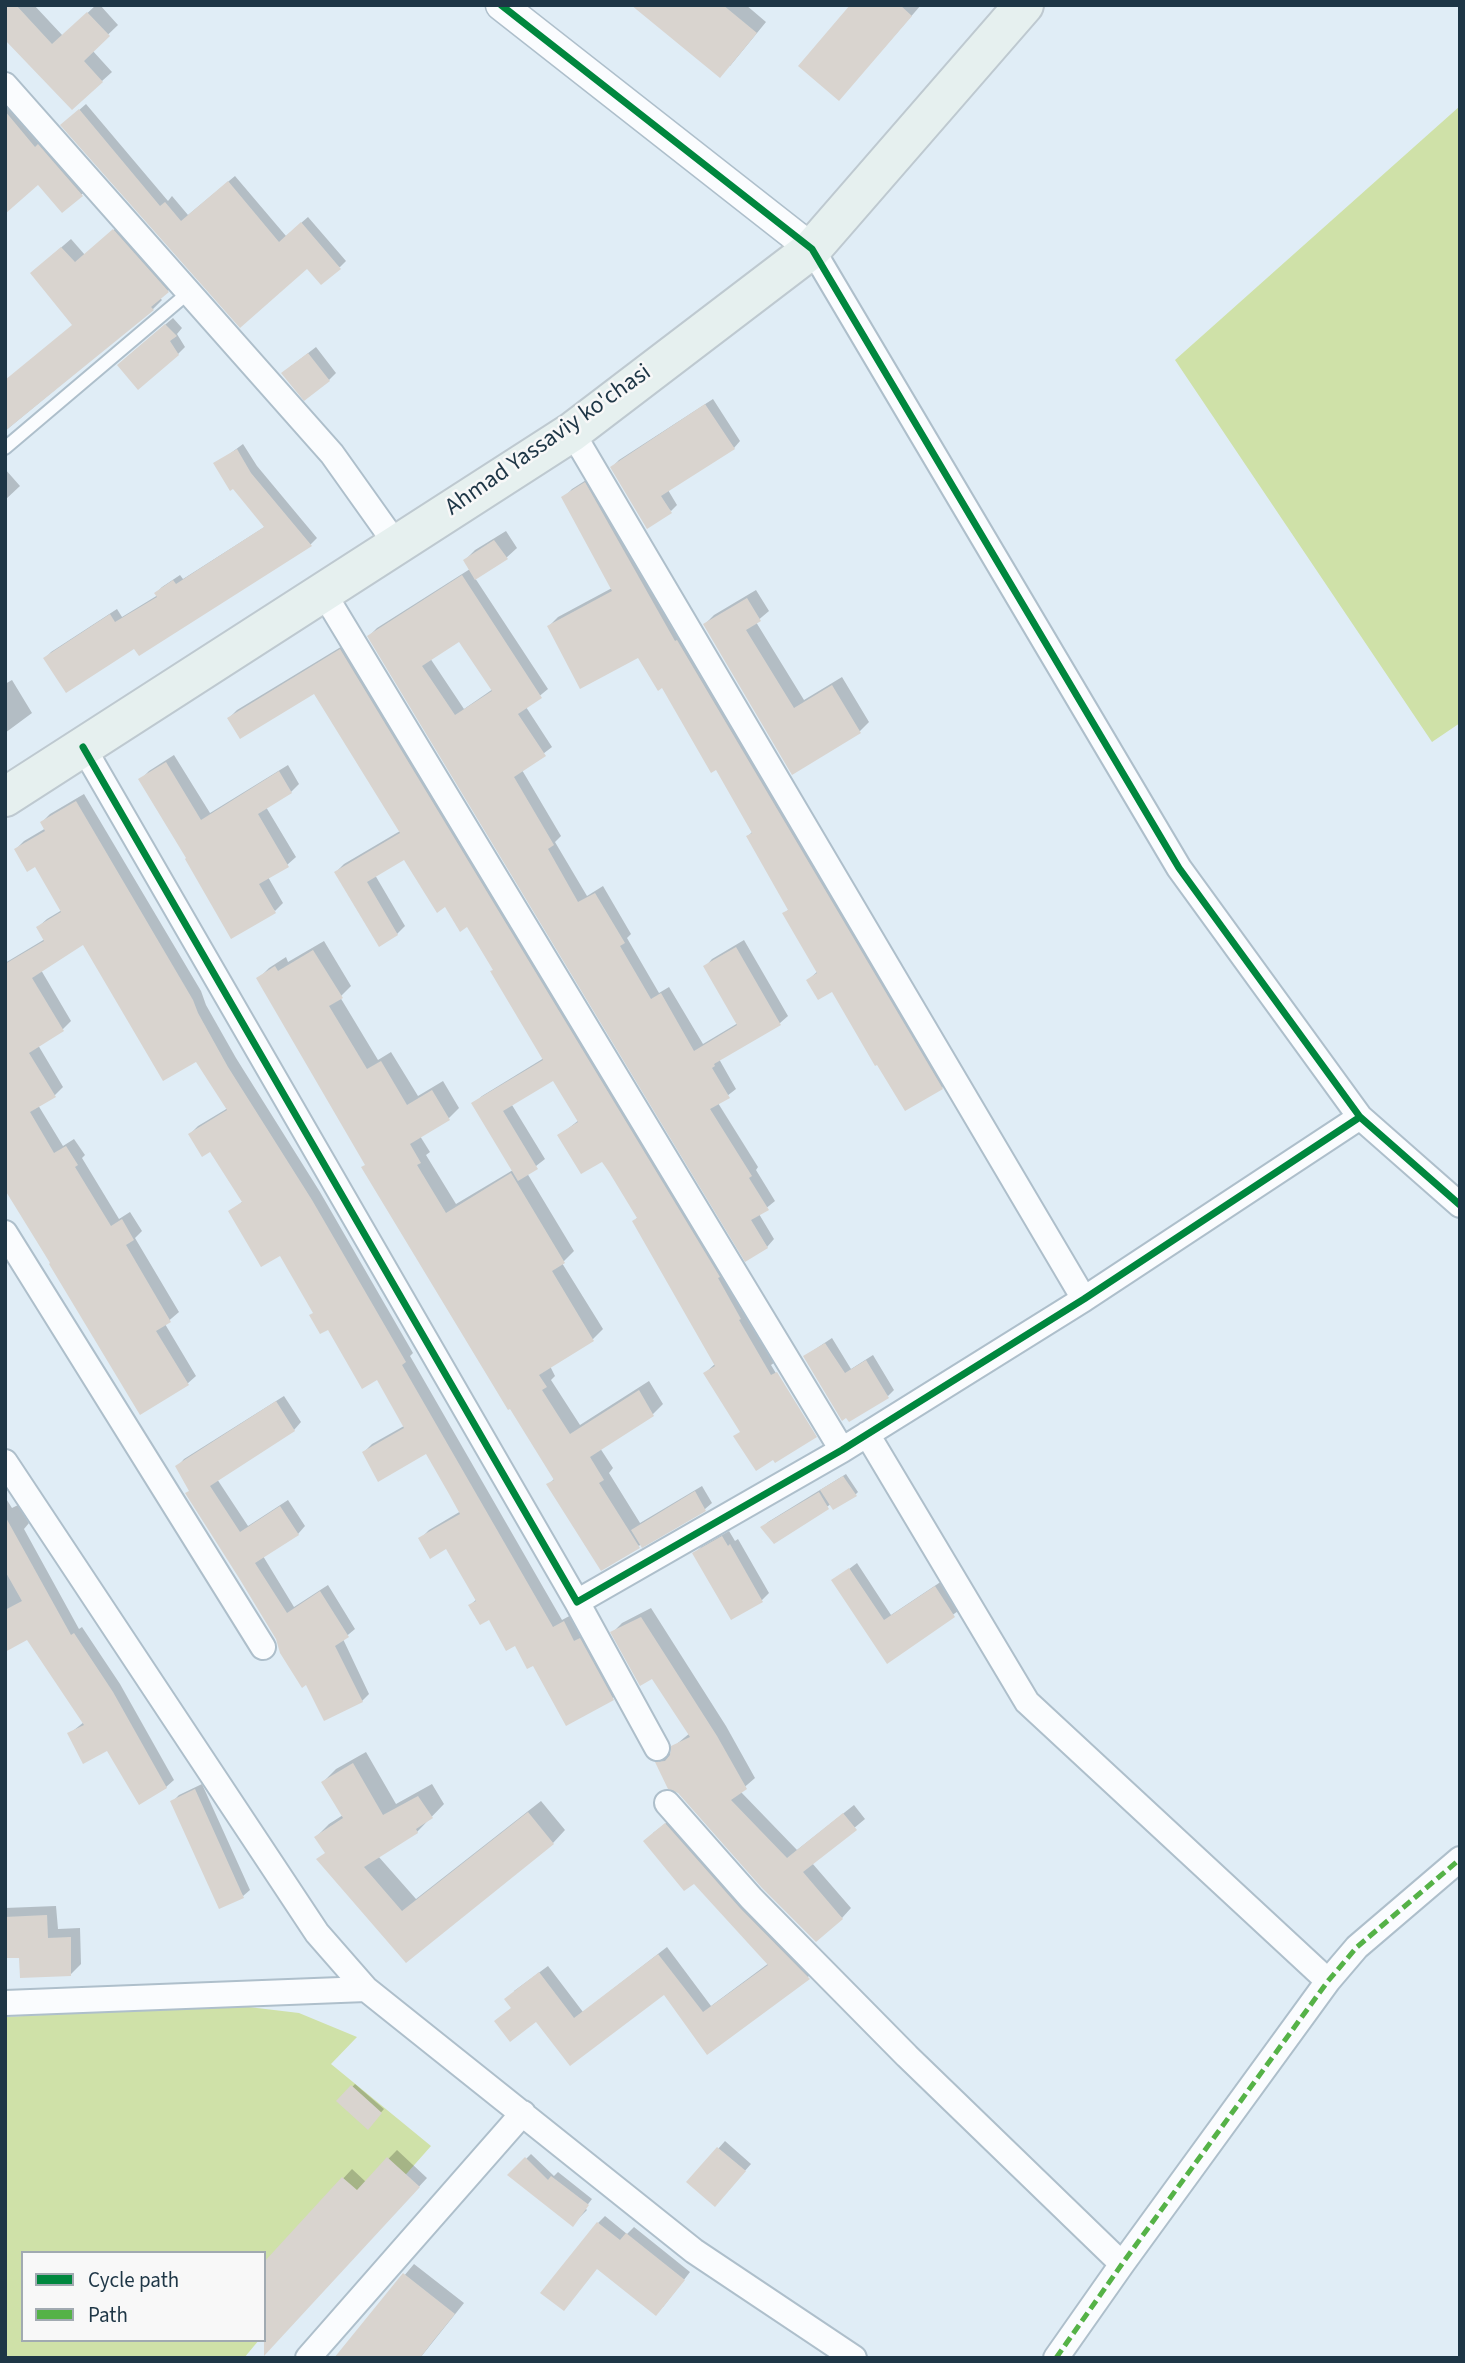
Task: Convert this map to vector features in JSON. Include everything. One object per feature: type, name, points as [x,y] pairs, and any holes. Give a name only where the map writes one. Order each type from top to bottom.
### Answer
[{"type":"main road","name":"Ahmad Yassaviy ko'chasi","points":[[5,797],[572,432],[813,249],[1024,5]]},
{"type":"street","points":[[511,8],[813,249],[1179,868],[1360,1117],[1460,1205]]},
{"type":"street","points":[[5,85],[332,454],[396,544]]},
{"type":"street","points":[[572,432],[1084,1299]]},
{"type":"street","points":[[323,592],[842,1450]]},
{"type":"street","points":[[83,747],[578,1602],[657,1748]]},
{"type":"street","points":[[578,1602],[842,1450],[1084,1299],[1360,1117]]},
{"type":"street","points":[[5,1233],[263,1647]]},
{"type":"street","points":[[867,1434],[1027,1702],[1328,1980]]},
{"type":"street","points":[[5,1462],[317,1933],[366,1989],[694,2251],[854,2358]]},
{"type":"street","points":[[667,1803],[751,1898],[907,2056],[1122,2263]]},
{"type":"street","points":[[1056,2358],[1328,1980],[1357,1947],[1460,1858]]},
{"type":"street","points":[[5,2003],[366,1989]]},
{"type":"street","points":[[308,2358],[523,2113]]},
{"type":"lane","points":[[5,448],[188,293]]},
{"type":"green space","points":[[1460,106],[1460,723],[1432,742],[1175,360]]},
{"type":"green space","points":[[232,2005],[299,2013],[357,2037],[331,2064],[431,2146],[266,2333],[266,2251],[21,2251],[21,2342],[257,2342],[244,2358],[5,2358],[5,2017]]},
{"type":"building","points":[[5,5],[16,5],[52,44],[87,12],[110,36],[84,61],[103,82],[72,110],[5,40]]},
{"type":"building","points":[[631,5],[723,5],[757,33],[720,78]]},
{"type":"building","points":[[850,5],[900,5],[912,16],[839,101],[798,66]]},
{"type":"building","points":[[79,109],[160,206],[165,202],[181,221],[228,181],[279,242],[301,222],[341,269],[321,285],[307,269],[240,328],[60,125]]},
{"type":"building","points":[[5,111],[35,147],[38,144],[83,196],[62,213],[38,185],[5,214]]},
{"type":"building","points":[[113,229],[169,292],[151,307],[154,310],[5,431],[5,380],[72,325],[30,273],[61,247],[75,262]]},
{"type":"building","points":[[165,324],[177,336],[170,341],[179,355],[138,390],[117,365]]},
{"type":"building","points":[[308,353],[330,381],[304,401],[281,373]]},
{"type":"building","points":[[705,404],[735,449],[661,496],[672,513],[647,529],[610,467]]},
{"type":"building","points":[[237,449],[251,473],[312,546],[139,656],[134,649],[66,693],[43,658],[110,614],[115,622],[157,597],[154,593],[173,580],[176,584],[264,527],[233,489],[230,491],[213,463]]},
{"type":"building","points":[[585,482],[675,641],[677,640],[943,1089],[905,1111],[832,992],[818,1000],[806,980],[817,973],[782,913],[788,910],[746,836],[752,833],[716,770],[711,773],[662,688],[658,691],[638,658],[580,689],[547,626],[612,591],[561,497]]},
{"type":"building","points":[[494,540],[508,559],[475,580],[463,560]]},
{"type":"building","points":[[462,575],[542,698],[518,714],[546,756],[514,777],[554,845],[548,849],[578,902],[595,893],[625,943],[620,946],[651,999],[661,993],[694,1051],[737,1025],[703,966],[736,947],[781,1025],[714,1064],[712,1068],[730,1098],[710,1109],[752,1176],[749,1178],[769,1210],[751,1220],[768,1248],[745,1262],[367,636]],"holes":[[[459,642],[492,691],[455,715],[422,666]]]},
{"type":"building","points":[[747,598],[761,621],[746,630],[794,708],[832,685],[861,733],[792,775],[703,624]]},
{"type":"building","points":[[340,649],[720,1277],[718,1278],[741,1319],[739,1320],[771,1375],[777,1372],[817,1437],[775,1463],[773,1460],[756,1471],[733,1436],[740,1432],[703,1373],[715,1366],[632,1221],[637,1218],[609,1172],[602,1162],[581,1174],[557,1135],[578,1122],[553,1081],[503,1111],[538,1169],[518,1181],[471,1103],[543,1060],[467,927],[460,932],[445,907],[437,913],[404,860],[367,882],[398,935],[379,947],[334,872],[400,833],[314,694],[240,739],[227,718]]},
{"type":"building","points":[[166,762],[201,820],[279,771],[292,793],[258,814],[289,867],[259,884],[276,913],[231,939],[138,779]]},
{"type":"building","points":[[76,801],[193,1000],[228,1067],[312,1200],[406,1362],[402,1365],[553,1627],[564,1621],[574,1641],[580,1638],[614,1700],[566,1726],[533,1666],[527,1669],[515,1646],[506,1651],[489,1620],[480,1625],[468,1605],[476,1601],[446,1549],[430,1559],[418,1538],[460,1514],[449,1494],[426,1454],[378,1482],[362,1452],[404,1428],[377,1380],[362,1389],[328,1330],[320,1334],[309,1315],[313,1313],[280,1256],[261,1267],[228,1211],[242,1202],[210,1152],[202,1157],[188,1134],[227,1110],[196,1062],[163,1081],[83,945],[32,978],[64,1031],[29,1053],[56,1097],[30,1112],[54,1153],[66,1146],[78,1165],[75,1167],[111,1226],[122,1219],[134,1240],[126,1245],[171,1322],[156,1331],[189,1385],[140,1415],[49,1264],[5,1190],[5,964],[44,941],[36,927],[61,912],[35,867],[27,872],[14,849],[45,831],[40,822]]},
{"type":"building","points":[[313,950],[343,998],[329,1006],[367,1069],[381,1061],[407,1105],[432,1090],[450,1120],[410,1144],[421,1163],[417,1165],[446,1213],[511,1173],[565,1263],[552,1271],[594,1341],[539,1375],[547,1387],[542,1390],[570,1434],[639,1390],[654,1416],[590,1457],[604,1480],[599,1483],[640,1548],[601,1571],[546,1484],[554,1480],[510,1409],[508,1410],[361,1167],[365,1165],[256,978],[275,966],[278,971]]},
{"type":"building","points":[[825,1343],[845,1373],[866,1360],[889,1398],[849,1422],[846,1418],[842,1421],[803,1356]]},
{"type":"building","points":[[276,1401],[295,1431],[210,1486],[240,1532],[280,1506],[299,1535],[255,1563],[287,1613],[320,1591],[349,1637],[335,1646],[363,1702],[324,1721],[306,1685],[302,1688],[280,1653],[276,1639],[185,1493],[189,1491],[175,1466]]},
{"type":"building","points":[[843,1476],[857,1496],[833,1510],[820,1490]]},
{"type":"building","points":[[695,1491],[706,1511],[642,1548],[631,1530]]},
{"type":"building","points":[[819,1492],[829,1509],[774,1544],[760,1527]]},
{"type":"building","points":[[5,1516],[71,1635],[74,1633],[113,1692],[167,1788],[139,1805],[107,1751],[83,1764],[67,1733],[84,1725],[27,1640],[5,1652],[5,1610],[22,1601],[5,1571]]},
{"type":"building","points":[[722,1536],[728,1546],[730,1544],[763,1602],[731,1620],[692,1553]]},
{"type":"building","points":[[849,1568],[884,1620],[935,1586],[955,1617],[887,1664],[831,1580]]},
{"type":"building","points":[[641,1617],[717,1736],[747,1789],[731,1800],[787,1858],[843,1813],[857,1830],[803,1872],[843,1919],[816,1942],[762,1888],[678,1793],[668,1789],[655,1762],[665,1761],[670,1755],[671,1746],[690,1737],[652,1679],[640,1686],[610,1632]]},
{"type":"building","points":[[353,1763],[383,1815],[418,1796],[433,1818],[416,1829],[418,1833],[364,1867],[402,1911],[528,1812],[554,1844],[406,1963],[316,1859],[325,1853],[314,1837],[343,1818],[321,1782]]},
{"type":"building","points":[[195,1789],[244,1898],[219,1909],[170,1801]]},
{"type":"building","points":[[665,1823],[740,1908],[810,1979],[707,2055],[664,1995],[570,2066],[536,2022],[510,2042],[494,2021],[511,2008],[504,1999],[539,1972],[574,2018],[658,1954],[703,2012],[768,1965],[694,1884],[684,1891],[643,1841]]},
{"type":"building","points":[[47,1915],[48,1938],[71,1937],[71,1976],[20,1978],[19,1958],[5,1958],[5,1917]]},
{"type":"building","points":[[351,2085],[382,2113],[368,2130],[336,2101]]},
{"type":"building","points":[[717,2147],[746,2171],[715,2207],[686,2182]]},
{"type":"building","points":[[387,2157],[420,2187],[264,2356],[266,2260],[342,2177],[357,2190]]},
{"type":"building","points":[[525,2157],[548,2180],[551,2176],[589,2205],[573,2227],[507,2175]]},
{"type":"building","points":[[597,2222],[620,2240],[626,2233],[685,2280],[656,2316],[597,2269],[564,2311],[540,2293]]},
{"type":"building","points":[[403,2273],[455,2314],[420,2358],[334,2358]]},
{"type":"marked path","points":[[1056,2358],[1328,1981],[1357,1947],[1460,1859]]},
{"type":"cycle path","points":[[501,5],[812,249],[1179,868],[1360,1117],[1460,1205]]},
{"type":"cycle path","points":[[83,747],[577,1602],[842,1450],[1084,1299],[1360,1117]]}]
